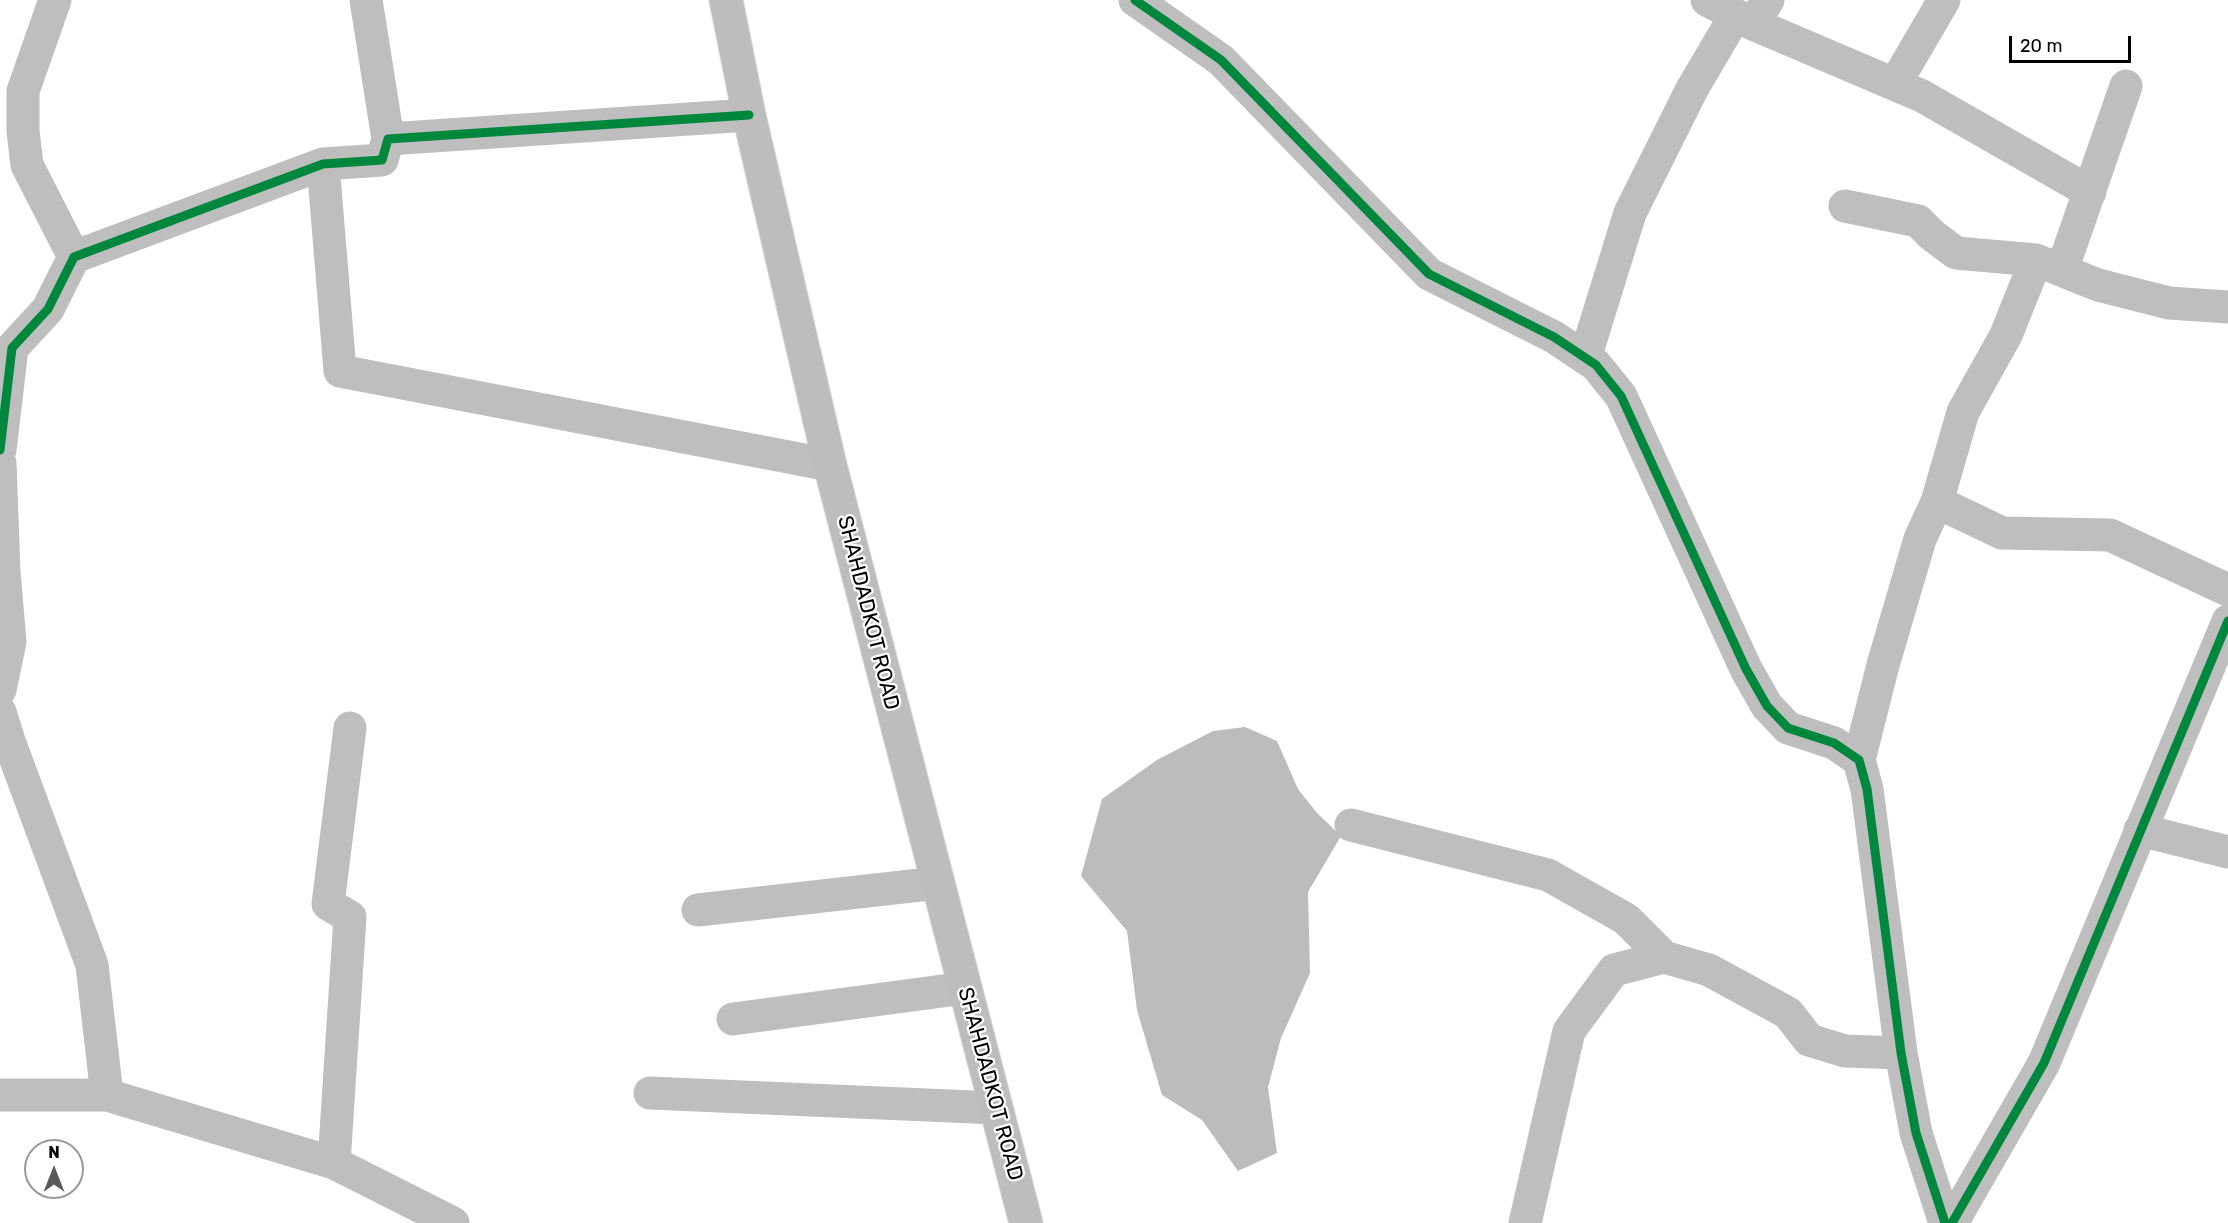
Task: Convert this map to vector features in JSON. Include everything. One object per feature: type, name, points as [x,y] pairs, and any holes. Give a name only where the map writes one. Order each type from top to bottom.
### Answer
[{"type":"main road","name":"SHAHDADKOT ROAD","points":[[726,0],[749,115],[830,465],[1026,1223]]},
{"type":"street","points":[[55,0],[23,91],[23,132],[27,165],[74,257]]},
{"type":"street","points":[[0,450],[12,348],[48,309],[74,257],[323,164],[382,160],[388,139],[366,0]]},
{"type":"street","points":[[1135,0],[1221,60],[1430,274],[1554,337],[1596,365],[1621,396],[1746,669],[1767,706],[1788,728],[1834,743],[1859,760]]},
{"type":"street","points":[[1707,0],[1752,13],[1922,96],[2090,192]]},
{"type":"street","points":[[1896,84],[1944,0]]},
{"type":"street","points":[[1585,358],[1630,213],[1692,89],[1752,13]]},
{"type":"street","points":[[1945,1223],[1916,1133],[1901,1053],[1867,789],[1859,760],[1883,665],[1920,539],[1937,502],[1963,412],[2090,192],[2126,86]]},
{"type":"street","points":[[388,139],[749,115]]},
{"type":"street","points":[[323,164],[340,371],[830,465]]},
{"type":"street","points":[[1845,206],[1918,221],[1956,253],[2049,265],[2098,285],[2169,303],[2228,307]]},
{"type":"street","points":[[0,463],[4,572],[10,642],[0,690]]},
{"type":"street","points":[[1937,502],[2002,533],[2110,535],[2228,590]]},
{"type":"street","points":[[1953,1223],[2044,1062],[2228,621]]},
{"type":"street","points":[[0,712],[92,965],[107,1095]]},
{"type":"street","points":[[334,1164],[350,917],[328,904],[350,728]]},
{"type":"street","points":[[1351,825],[1548,875],[1626,919],[1664,957],[1709,970],[1788,1013],[1809,1040],[1845,1051],[1901,1053]]},
{"type":"street","points":[[2140,830],[2228,852]]},
{"type":"street","points":[[698,910],[938,884]]},
{"type":"street","points":[[1525,1223],[1569,1031],[1614,970],[1664,957]]},
{"type":"street","points":[[732,1019],[965,988]]},
{"type":"street","points":[[650,1093],[996,1108]]},
{"type":"street","points":[[0,1095],[107,1095],[334,1164],[453,1223]]},
{"type":"shaded area","points":[[1245,727],[1277,741],[1298,789],[1317,813],[1341,836],[1308,892],[1310,973],[1281,1038],[1268,1087],[1277,1153],[1238,1171],[1202,1120],[1162,1095],[1137,1010],[1127,931],[1081,876],[1102,799],[1157,760],[1213,731]]},
{"type":"cycle path","points":[[1135,0],[1221,60],[1429,274],[1554,337],[1596,365],[1621,396],[1746,669],[1767,706],[1788,728],[1834,743],[1859,760],[1867,789],[1901,1053],[1916,1133],[1945,1223]]},
{"type":"cycle path","points":[[0,450],[12,348],[48,309],[74,257],[323,164],[382,160],[388,139],[749,115]]},
{"type":"cycle path","points":[[1952,1223],[2044,1063],[2228,621]]}]
